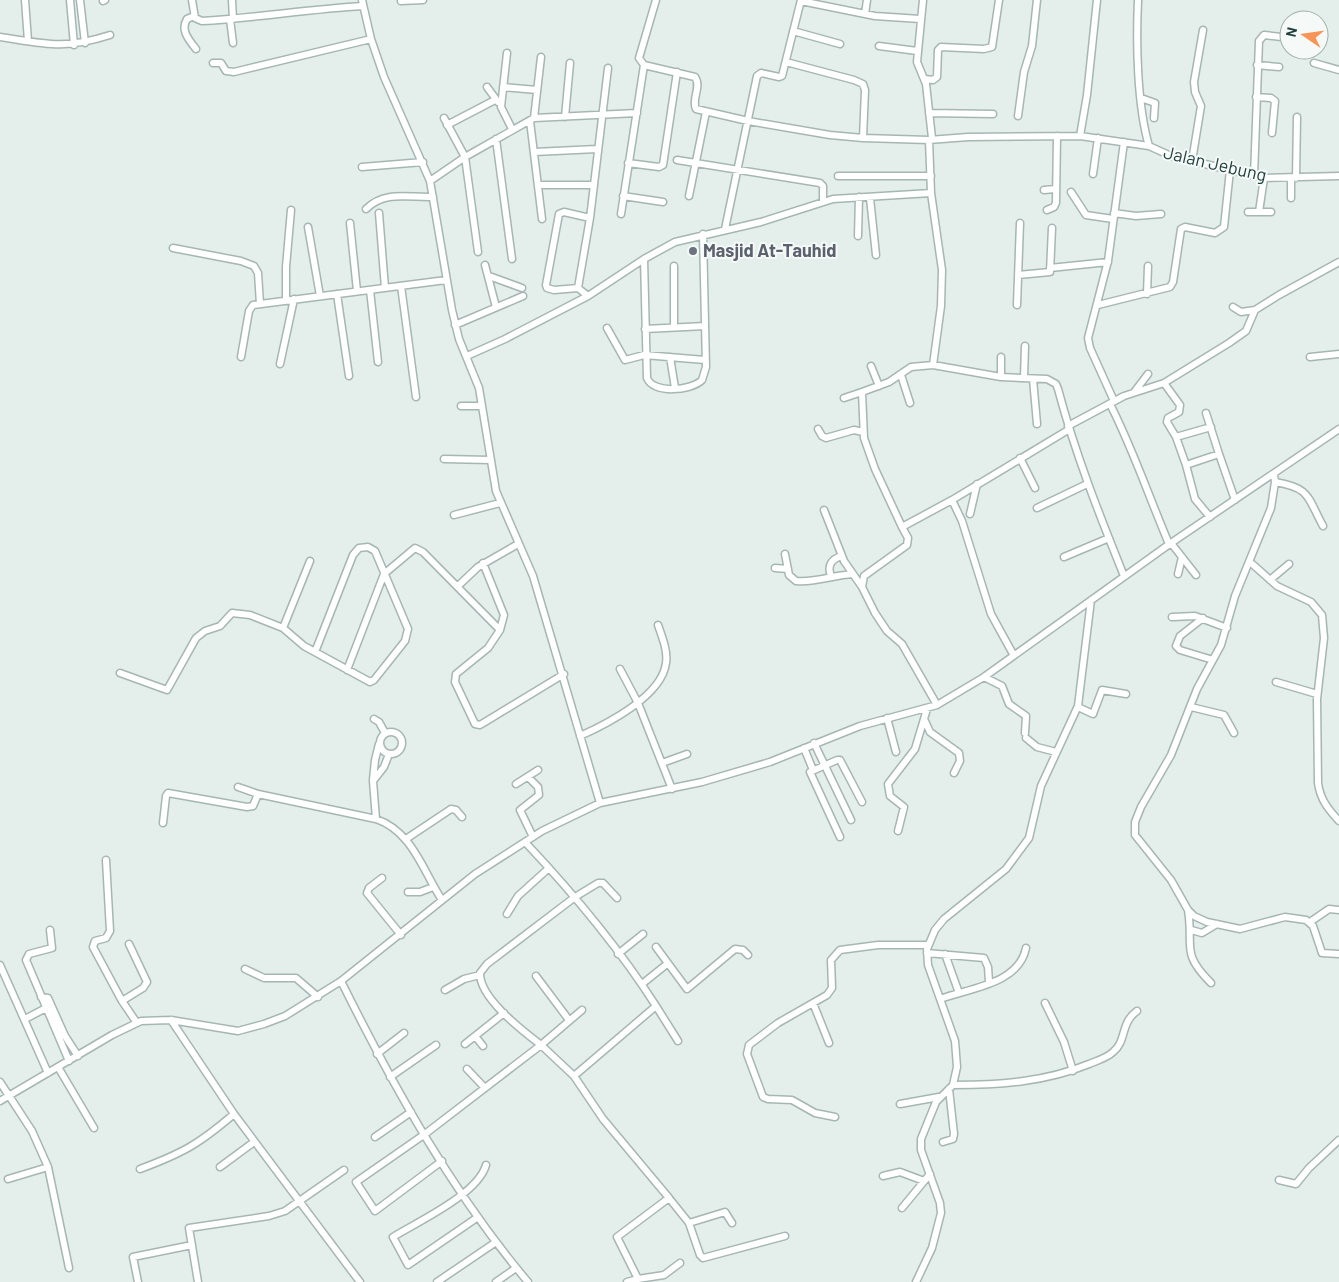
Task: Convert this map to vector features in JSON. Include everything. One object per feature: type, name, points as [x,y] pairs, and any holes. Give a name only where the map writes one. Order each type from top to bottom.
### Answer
[{"type":"street","points":[[25,0],[28,41]]},
{"type":"street","points":[[70,0],[74,45]]},
{"type":"street","points":[[80,0],[86,43]]},
{"type":"street","points":[[192,0],[194,16],[199,21],[232,19],[363,3],[370,40],[402,123],[423,162],[430,181],[455,325],[476,377],[490,460],[500,503],[534,576],[600,803]]},
{"type":"street","points":[[232,0],[233,43]]},
{"type":"street","points":[[401,1],[423,0]]},
{"type":"street","points":[[656,0],[639,58],[644,65],[677,72],[697,79],[694,106],[696,109],[706,112],[748,121],[863,138],[931,139],[1080,136],[1149,146]]},
{"type":"street","points":[[865,14],[867,0]]},
{"type":"street","points":[[923,0],[917,51],[919,68],[924,79],[929,113],[931,193],[942,270],[941,306],[933,365]]},
{"type":"street","points":[[924,79],[933,80],[936,76],[938,50],[941,46],[984,49],[992,47],[999,0]]},
{"type":"street","points":[[1018,116],[1024,72],[1032,46],[1037,0]]},
{"type":"street","points":[[1080,136],[1087,96],[1097,0]]},
{"type":"street","name":"Jalan Jebung","points":[[1138,0],[1141,98],[1149,146],[1161,153],[1264,178],[1339,176]]},
{"type":"street","points":[[725,229],[757,75],[781,77],[801,1],[865,14],[920,19]]},
{"type":"street","points":[[194,16],[187,19],[184,28],[187,38],[196,49]]},
{"type":"street","points":[[1192,161],[1201,106],[1195,92],[1194,82],[1203,30]]},
{"type":"street","points":[[793,31],[840,44]]},
{"type":"street","points":[[0,37],[56,46],[86,43],[110,35]]},
{"type":"street","points":[[1254,176],[1257,65],[1261,36],[1279,38]]},
{"type":"street","points":[[213,63],[221,63],[226,71],[234,72],[370,40]]},
{"type":"street","points":[[879,46],[917,51]]},
{"type":"street","points":[[447,125],[498,102],[503,86],[507,52]]},
{"type":"street","points":[[541,57],[532,120],[542,219]]},
{"type":"street","points":[[786,62],[863,84],[865,90],[863,138]]},
{"type":"street","points":[[565,117],[570,63]]},
{"type":"street","points":[[1314,63],[1339,70]]},
{"type":"street","points":[[621,214],[644,65]]},
{"type":"street","points":[[1257,65],[1279,67]]},
{"type":"street","points":[[578,288],[590,218],[592,185],[608,68]]},
{"type":"street","points":[[628,163],[659,167],[663,165],[677,72]]},
{"type":"street","points":[[503,86],[536,90]]},
{"type":"street","points":[[487,87],[498,102],[512,129]]},
{"type":"street","points":[[1256,97],[1271,98],[1275,101],[1272,133]]},
{"type":"street","points":[[1141,98],[1155,103],[1154,118]]},
{"type":"street","points":[[689,196],[706,112]]},
{"type":"street","points":[[430,181],[465,157],[512,129],[532,120],[637,113]]},
{"type":"street","points":[[929,113],[993,114]]},
{"type":"street","points":[[444,118],[465,157],[478,252]]},
{"type":"street","points":[[1291,198],[1297,118]]},
{"type":"street","points":[[1047,210],[1055,205],[1057,136]]},
{"type":"street","points":[[1093,174],[1098,138]]},
{"type":"street","points":[[496,139],[512,259]]},
{"type":"street","points":[[1124,142],[1108,262],[1088,343],[1128,440],[1149,498],[1170,543],[1196,575]]},
{"type":"street","points":[[534,152],[597,149]]},
{"type":"street","points":[[677,160],[820,183],[823,186],[823,201]]},
{"type":"street","points":[[362,167],[423,162]]},
{"type":"street","points":[[1098,305],[1147,294],[1172,285],[1182,228],[1215,233],[1224,227],[1230,170]]},
{"type":"street","points":[[838,176],[931,176]]},
{"type":"street","points":[[1259,212],[1264,178]]},
{"type":"street","points":[[538,185],[592,185]]},
{"type":"street","points":[[1044,190],[1055,189]]},
{"type":"street","points":[[1072,192],[1086,216],[1161,214]]},
{"type":"street","points":[[467,356],[505,339],[588,296],[644,259],[675,242],[761,222],[823,201],[931,193]]},
{"type":"street","points":[[366,208],[376,199],[391,196],[433,198]]},
{"type":"street","points":[[623,196],[663,202]]},
{"type":"street","points":[[858,236],[859,197]]},
{"type":"street","points":[[870,198],[876,255]]},
{"type":"street","points":[[286,300],[286,267],[291,210]]},
{"type":"street","points":[[588,296],[578,288],[554,290],[547,288],[546,285],[559,214],[564,212],[590,218]]},
{"type":"street","points":[[1248,212],[1271,212]]},
{"type":"street","points":[[379,214],[385,288]]},
{"type":"street","points":[[350,223],[356,291]]},
{"type":"street","points":[[1017,305],[1020,223]]},
{"type":"street","points":[[308,227],[320,296]]},
{"type":"street","points":[[1018,275],[1046,274],[1050,268],[1052,228]]},
{"type":"street","points":[[644,259],[644,355],[649,383],[658,388],[675,388],[700,383],[705,374],[703,234]]},
{"type":"street","points":[[173,248],[241,261],[254,266],[258,273],[260,304]]},
{"type":"street","points":[[1050,268],[1108,262]]},
{"type":"street","points":[[1233,307],[1241,312],[1255,310],[1278,294],[1339,262]]},
{"type":"street","points":[[485,265],[496,307]]},
{"type":"street","points":[[674,266],[674,327]]},
{"type":"street","points":[[1147,294],[1148,266]]},
{"type":"street","points":[[489,276],[522,288]]},
{"type":"street","points":[[241,357],[250,308],[260,304],[446,280]]},
{"type":"street","points":[[401,286],[416,396]]},
{"type":"street","points":[[370,290],[378,362]]},
{"type":"street","points":[[337,294],[349,376]]},
{"type":"street","points":[[455,325],[523,296]]},
{"type":"street","points":[[280,364],[294,299]]},
{"type":"street","points":[[902,527],[952,500],[1112,402],[1134,391],[1164,383],[1246,331],[1255,310]]},
{"type":"street","points":[[645,329],[705,326]]},
{"type":"street","points":[[608,328],[625,360],[644,355],[705,360]]},
{"type":"street","points":[[1024,346],[1024,378]]},
{"type":"street","points":[[1310,357],[1339,354]]},
{"type":"street","points":[[670,356],[675,388]]},
{"type":"street","points":[[1001,357],[1001,377]]},
{"type":"street","points":[[844,398],[879,386],[912,367],[933,365],[1001,377],[1047,379],[1056,384],[1068,428],[1124,576]]},
{"type":"street","points":[[871,366],[879,386]]},
{"type":"street","points":[[1134,391],[1148,374]]},
{"type":"street","points":[[901,375],[910,403]]},
{"type":"street","points":[[1033,379],[1037,424]]},
{"type":"street","points":[[1164,383],[1181,406],[1179,412],[1168,418],[1167,422],[1176,436],[1196,499],[1210,518]]},
{"type":"street","points":[[862,392],[863,432],[875,469],[908,538],[907,545],[867,573],[862,587]]},
{"type":"street","points":[[461,406],[482,406]]},
{"type":"street","points":[[1206,413],[1236,500]]},
{"type":"street","points":[[1176,436],[1211,427]]},
{"type":"street","points":[[818,429],[822,436],[826,438],[854,430],[863,432]]},
{"type":"street","points":[[0,1101],[138,1023],[148,1020],[171,1020],[226,1030],[246,1030],[284,1016],[318,997],[341,981],[475,874],[524,842],[600,803],[672,789],[770,762],[814,743],[887,718],[937,705],[984,677],[1013,654],[1170,543],[1210,518],[1339,429]]},
{"type":"street","points":[[1186,465],[1219,454]]},
{"type":"street","points":[[1020,458],[1035,488]]},
{"type":"street","points":[[444,460],[490,460]]},
{"type":"street","points":[[1211,983],[1192,960],[1188,943],[1191,930],[1188,910],[1171,880],[1137,840],[1134,829],[1141,807],[1171,755],[1197,689],[1222,645],[1235,596],[1271,508],[1275,482],[1274,474]]},
{"type":"street","points":[[1275,482],[1292,485],[1305,492],[1323,526]]},
{"type":"street","points":[[970,514],[977,484]]},
{"type":"street","points":[[1037,508],[1088,484]]},
{"type":"street","points":[[952,500],[962,521],[991,614],[1013,654]]},
{"type":"street","points":[[454,515],[500,503]]},
{"type":"street","points":[[824,510],[842,556],[862,587],[875,613],[887,631],[902,644],[937,705]]},
{"type":"street","points":[[1064,557],[1109,538]]},
{"type":"street","points":[[458,586],[483,563],[518,544]]},
{"type":"street","points":[[120,673],[167,690],[196,638],[205,631],[220,626],[232,613],[250,615],[283,628],[300,643],[315,652],[368,682],[372,681],[407,637],[407,625],[373,549],[364,547],[355,550],[315,652]]},
{"type":"street","points":[[347,670],[384,574],[408,552],[417,548],[458,586],[500,630]]},
{"type":"street","points":[[785,554],[790,579],[796,582],[818,581],[831,576],[853,574]]},
{"type":"street","points":[[831,576],[829,566],[832,561],[842,556]]},
{"type":"street","points":[[1178,574],[1182,557]]},
{"type":"street","points":[[283,628],[310,561]]},
{"type":"street","points":[[1250,562],[1283,590],[1311,602],[1322,615],[1324,638],[1317,694],[1318,783],[1319,794],[1336,814],[1339,821]]},
{"type":"street","points":[[483,563],[504,615],[500,630],[488,648],[456,674],[454,682],[475,724],[480,725],[564,674]]},
{"type":"street","points":[[1270,580],[1289,564]]},
{"type":"street","points":[[775,568],[788,569]]},
{"type":"street","points":[[943,1142],[953,1139],[954,1134],[951,1087],[956,1075],[957,1052],[928,965],[928,945],[935,930],[944,919],[1006,869],[1023,847],[1032,827],[1041,786],[1078,708],[1081,696],[1091,600]]},
{"type":"street","points":[[1172,617],[1195,616],[1227,628]]},
{"type":"street","points":[[1203,618],[1180,636],[1176,646],[1180,650],[1213,660]]},
{"type":"street","points":[[580,736],[638,704],[658,681],[666,665],[667,655],[658,625]]},
{"type":"street","points":[[620,670],[638,704],[672,789]]},
{"type":"street","points":[[984,677],[1002,686],[1009,704],[1026,716],[1026,736],[1037,748],[1056,752]]},
{"type":"street","points":[[1276,682],[1317,694]]},
{"type":"street","points":[[1078,708],[1093,714],[1102,690],[1126,694]]},
{"type":"street","points":[[1191,707],[1224,715],[1234,733]]},
{"type":"street","points":[[898,831],[904,807],[890,796],[888,784],[915,749],[925,721],[927,709]]},
{"type":"street","points":[[887,718],[896,752]]},
{"type":"street","points":[[374,719],[379,722],[385,732]]},
{"type":"street","points":[[925,721],[930,732],[959,754],[960,761],[954,773]]},
{"type":"street","points":[[376,819],[373,781],[375,760],[381,738],[385,732],[392,731],[399,734],[402,741],[401,748],[396,753],[389,754],[383,751],[380,744]]},
{"type":"street","points":[[814,743],[851,820]]},
{"type":"street","points":[[804,748],[813,770]]},
{"type":"street","points":[[373,781],[384,767],[389,754]]},
{"type":"street","points":[[662,763],[687,754]]},
{"type":"street","points":[[840,837],[810,775],[813,770],[840,760],[862,802]]},
{"type":"street","points":[[516,784],[538,770]]},
{"type":"street","points":[[528,777],[538,787],[539,795],[537,799],[520,810],[533,837]]},
{"type":"street","points":[[238,787],[258,794],[376,819],[394,827],[406,839],[442,900]]},
{"type":"street","points":[[163,823],[168,793],[247,807],[254,806],[258,794]]},
{"type":"street","points":[[406,839],[451,809],[456,810],[462,817]]},
{"type":"street","points":[[524,842],[575,897],[642,984],[678,1041]]},
{"type":"street","points":[[106,860],[110,931],[108,937],[95,941],[93,947],[122,1001],[138,1023]]},
{"type":"street","points":[[507,914],[518,896],[549,868]]},
{"type":"street","points":[[382,878],[369,888],[367,893],[401,935]]},
{"type":"street","points":[[617,898],[600,882],[575,897],[487,964],[481,970],[481,981],[492,999],[504,1013],[574,1076],[603,1118],[690,1223],[700,1255],[703,1258],[785,1236]]},
{"type":"street","points":[[408,892],[420,892],[433,887]]},
{"type":"street","points":[[1188,910],[1200,919],[1240,929],[1285,917],[1310,922],[1329,910],[1339,910]]},
{"type":"street","points":[[1310,922],[1321,951],[1339,954]]},
{"type":"street","points":[[1191,930],[1202,933],[1218,924]]},
{"type":"street","points":[[50,930],[52,948],[29,954],[26,958],[41,997],[48,998],[48,1007],[69,1061]]},
{"type":"street","points":[[618,954],[643,934]]},
{"type":"street","points":[[122,1001],[143,988],[147,982],[129,944]]},
{"type":"street","points":[[835,1117],[816,1113],[792,1100],[763,1097],[748,1054],[752,1042],[778,1023],[830,992],[832,960],[840,950],[878,945],[928,945]]},
{"type":"street","points":[[656,947],[683,987],[688,989],[735,949],[744,950],[748,955]]},
{"type":"street","points":[[940,999],[1004,977],[1021,964],[1026,948]]},
{"type":"street","points":[[927,953],[984,958],[988,967],[989,982]]},
{"type":"street","points":[[945,954],[959,992]]},
{"type":"street","points":[[642,984],[667,964]]},
{"type":"street","points":[[0,965],[48,1073]]},
{"type":"street","points":[[245,969],[264,978],[296,978],[318,997]]},
{"type":"street","points":[[445,990],[464,979],[480,975]]},
{"type":"street","points":[[536,976],[569,1020]]},
{"type":"street","points":[[341,981],[377,1054],[411,1112],[478,1217],[528,1282]]},
{"type":"street","points":[[814,1003],[829,1043]]},
{"type":"street","points":[[1045,1003],[1064,1042],[1073,1071]]},
{"type":"street","points":[[574,1076],[656,1006]]},
{"type":"street","points":[[25,1019],[48,1007]]},
{"type":"street","points":[[48,1007],[78,1056]]},
{"type":"street","points":[[442,1161],[375,1211],[356,1182],[425,1134],[541,1045],[582,1010]]},
{"type":"street","points":[[916,1282],[932,1248],[941,1213],[940,1203],[920,1144],[932,1109],[939,1097],[951,1087],[1040,1080],[1073,1071],[1112,1053],[1120,1044],[1128,1018],[1137,1011]]},
{"type":"street","points":[[466,1044],[504,1013]]},
{"type":"street","points":[[171,1020],[254,1142],[360,1282]]},
{"type":"street","points":[[377,1054],[404,1033]]},
{"type":"street","points":[[475,1036],[483,1046]]},
{"type":"street","points":[[390,1077],[436,1044]]},
{"type":"street","points":[[58,1067],[94,1128]]},
{"type":"street","points":[[467,1069],[485,1088]]},
{"type":"street","points":[[0,1082],[32,1131],[48,1167],[68,1268]]},
{"type":"street","points":[[900,1104],[939,1097]]},
{"type":"street","points":[[375,1137],[411,1112]]},
{"type":"street","points":[[140,1169],[192,1148],[234,1114]]},
{"type":"street","points":[[1279,1180],[1296,1184],[1309,1168],[1339,1140]]},
{"type":"street","points":[[220,1167],[254,1142]]},
{"type":"street","points":[[478,1217],[408,1265],[393,1237],[463,1195],[478,1182],[486,1165]]},
{"type":"street","points":[[8,1179],[48,1167]]},
{"type":"street","points":[[198,1282],[189,1228],[269,1216],[285,1211],[344,1170]]},
{"type":"street","points":[[883,1176],[900,1172],[924,1181]]},
{"type":"street","points":[[902,1208],[930,1174]]},
{"type":"street","points":[[638,1279],[617,1237],[669,1198]]},
{"type":"street","points":[[690,1223],[726,1212],[732,1223]]},
{"type":"street","points":[[437,1282],[496,1242]]},
{"type":"street","points":[[138,1282],[133,1257],[192,1245]]},
{"type":"street","points":[[627,1282],[664,1275],[680,1263]]},
{"type":"street","points":[[496,1282],[516,1268]]},
{"type":"place","name":"Masjid At-Tauhid","points":[[693,251]]}]
